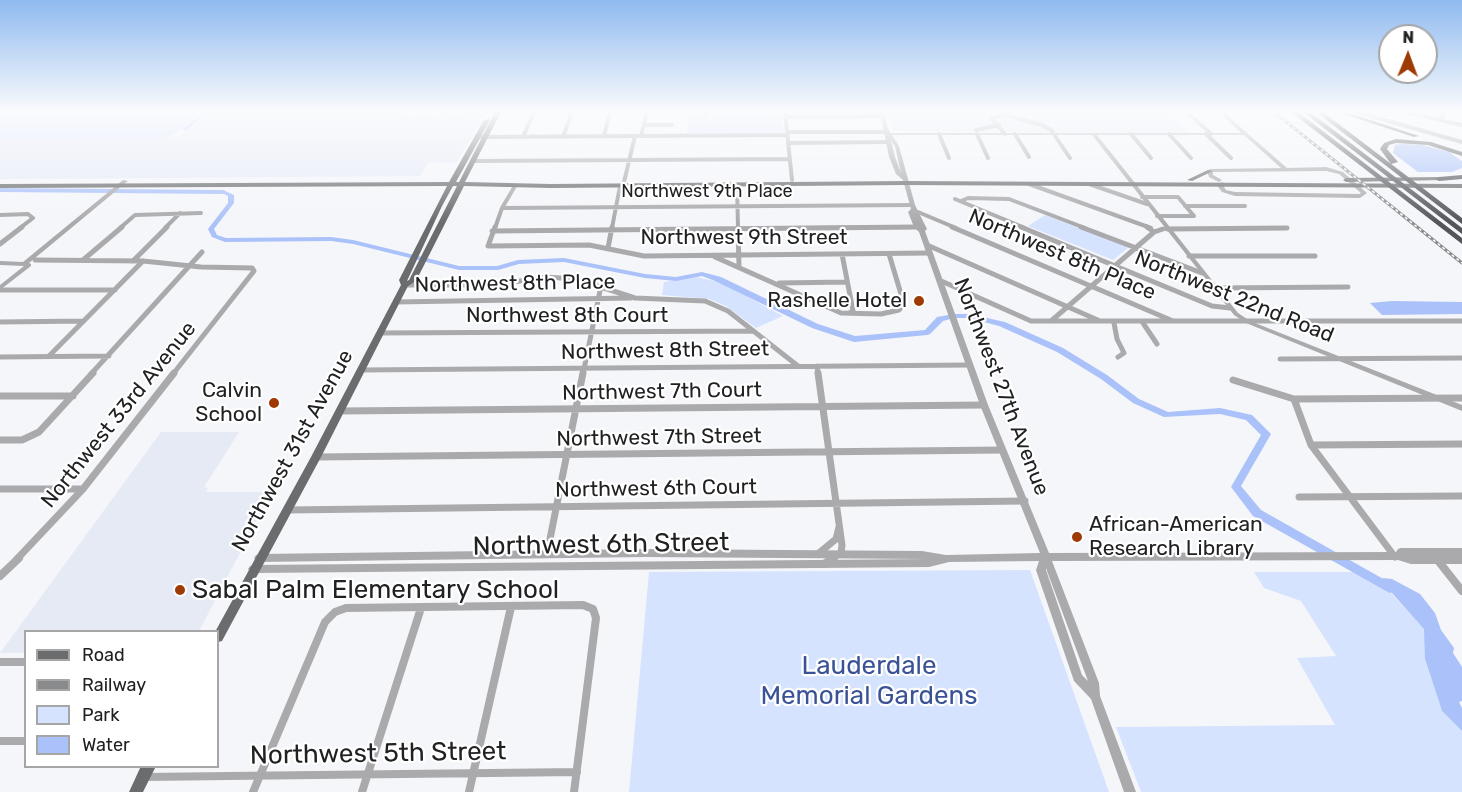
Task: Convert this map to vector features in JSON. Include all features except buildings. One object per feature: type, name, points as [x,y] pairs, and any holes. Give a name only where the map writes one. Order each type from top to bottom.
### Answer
[{"type":"highway","points":[[1340,149],[1462,242]]},
{"type":"highway","points":[[1354,149],[1462,232]]},
{"type":"highway","points":[[1360,149],[1462,227]]},
{"type":"highway","points":[[1367,149],[1462,222]]},
{"type":"highway","points":[[1372,149],[1462,217]]},
{"type":"highway","points":[[1384,149],[1385,154],[1426,190]]},
{"type":"highway","points":[[1436,182],[1462,178]]},
{"type":"main road","name":"Northwest 31st Avenue","points":[[219,635],[316,458],[405,285],[412,280],[416,264],[471,149]]},
{"type":"main road","name":"Northwest 31st Avenue","points":[[456,182],[479,149]]},
{"type":"main road","points":[[1190,182],[1210,171]]},
{"type":"main road","points":[[1190,182],[1222,185],[1379,179],[1436,182],[1462,186]]},
{"type":"main road","points":[[749,185],[792,180]]},
{"type":"main road","points":[[456,182],[502,186],[609,186],[633,182],[792,180],[1190,182],[1222,185],[1342,186],[1387,186],[1436,182]]},
{"type":"main road","points":[[0,184],[456,182],[749,185],[905,181],[1029,184],[1048,188],[1129,182]]},
{"type":"main road","points":[[0,184],[19,182],[121,185]]},
{"type":"main road","points":[[135,792],[146,772]]},
{"type":"street","points":[[608,248],[632,149]]},
{"type":"street","points":[[789,149],[792,180]]},
{"type":"street","name":"Northwest 27th Avenue","points":[[892,149],[898,174],[905,181],[914,209],[921,220],[920,229]]},
{"type":"street","points":[[945,149],[949,158]]},
{"type":"street","points":[[984,149],[988,158]]},
{"type":"street","points":[[1024,149],[1029,157]]},
{"type":"street","points":[[1064,149],[1070,158]]},
{"type":"street","points":[[1104,149],[1165,229],[1230,308]]},
{"type":"street","points":[[1143,149],[1150,158]]},
{"type":"street","points":[[1182,149],[1191,158]]},
{"type":"street","points":[[1222,149],[1231,158]]},
{"type":"street","points":[[1263,149],[1285,169]]},
{"type":"street","points":[[472,161],[790,159]]},
{"type":"street","points":[[1285,169],[1337,171],[1364,193],[1360,196],[1235,194],[1211,176],[1210,171],[1285,169]]},
{"type":"street","points":[[1089,184],[1147,204]]},
{"type":"street","points":[[0,289],[121,185]]},
{"type":"street","points":[[737,185],[739,266]]},
{"type":"street","points":[[502,186],[508,196]]},
{"type":"street","points":[[515,186],[492,231],[738,228],[920,229]]},
{"type":"street","points":[[1048,188],[1153,230],[1287,228]]},
{"type":"street","points":[[1142,197],[1178,197],[1194,216],[1157,216]]},
{"type":"street","points":[[955,199],[962,201],[968,198],[1013,199],[1202,273]]},
{"type":"street","name":"Northwest 22nd Road","points":[[962,201],[966,206],[1212,306],[1230,308],[1248,322],[1462,408]]},
{"type":"street","name":"Northwest 9th Place","points":[[502,208],[736,205],[914,209]]},
{"type":"street","points":[[1185,206],[1245,206]]},
{"type":"street","name":"Northwest 27th Avenue","points":[[914,209],[911,212],[927,245],[984,405],[1025,501],[1094,683],[1095,696],[1130,792]]},
{"type":"street","name":"Northwest 8th Place","points":[[914,209],[1177,322]]},
{"type":"street","points":[[133,261],[180,213]]},
{"type":"street","points":[[83,261],[135,215],[201,213]]},
{"type":"street","points":[[0,215],[32,216],[0,244]]},
{"type":"street","name":"Northwest 8th Place","points":[[921,220],[933,219]]},
{"type":"street","points":[[1051,322],[1153,230]]},
{"type":"street","name":"Northwest 9th Street","points":[[492,231],[488,246],[589,245],[630,255],[930,253]]},
{"type":"street","points":[[927,245],[1103,323]]},
{"type":"street","points":[[0,440],[32,437],[73,396],[202,252]]},
{"type":"street","points":[[842,254],[853,311],[849,313]]},
{"type":"street","points":[[709,255],[739,266],[841,313],[881,314],[899,310],[904,304],[890,254]]},
{"type":"street","points":[[1189,256],[1315,256]]},
{"type":"street","points":[[0,263],[143,261],[189,266]]},
{"type":"street","points":[[49,356],[143,261]]},
{"type":"street","name":"Northwest 33rd Avenue","points":[[0,576],[53,524],[83,489],[254,271],[252,268],[189,266]]},
{"type":"street","points":[[405,285],[494,285],[546,278],[576,279],[635,298],[705,301],[728,311],[799,366]]},
{"type":"street","points":[[939,280],[1031,321],[1103,323],[1462,321]]},
{"type":"street","points":[[777,283],[847,282]]},
{"type":"street","points":[[547,554],[600,286]]},
{"type":"street","points":[[1214,288],[1348,287]]},
{"type":"street","points":[[0,289],[115,290]]},
{"type":"street","name":"Northwest 8th Place","points":[[396,302],[635,298]]},
{"type":"street","points":[[0,322],[84,321]]},
{"type":"street","points":[[1114,323],[1117,339],[1124,353],[1118,357]]},
{"type":"street","points":[[1143,323],[1157,344]]},
{"type":"street","name":"Northwest 8th Court","points":[[380,333],[754,331]]},
{"type":"street","points":[[0,357],[109,356]]},
{"type":"street","points":[[1280,359],[1462,358]]},
{"type":"street","name":"Northwest 8th Street","points":[[361,370],[970,365]]},
{"type":"street","points":[[817,366],[841,554],[824,564]]},
{"type":"street","points":[[1233,380],[1294,399],[1462,398]]},
{"type":"street","points":[[0,396],[73,396]]},
{"type":"street","points":[[1294,399],[1311,445],[1396,556]]},
{"type":"street","name":"Northwest 7th Court","points":[[340,411],[984,405]]},
{"type":"street","points":[[1311,445],[1462,444]]},
{"type":"street","name":"Northwest 7th Street","points":[[316,458],[1002,450]]},
{"type":"street","points":[[0,489],[83,489]]},
{"type":"street","points":[[1299,497],[1462,496]]},
{"type":"street","name":"Northwest 6th Court","points":[[287,510],[1025,501]]},
{"type":"street","points":[[819,553],[836,539],[839,526]]},
{"type":"street","name":"Northwest 6th Street","points":[[256,564],[547,554],[819,553],[922,555],[949,558],[1396,556],[1411,560],[1462,552]]},
{"type":"street","points":[[1434,556],[1462,591]]},
{"type":"street","name":"Northwest 6th Street","points":[[1434,556],[1462,560]]},
{"type":"street","name":"Northwest 6th Street","points":[[256,564],[824,564],[928,563],[949,558]]},
{"type":"street","points":[[254,792],[326,622],[334,612],[346,608],[583,605],[593,609],[596,618],[574,792]]},
{"type":"street","points":[[469,792],[511,607]]},
{"type":"street","points":[[362,792],[421,608]]},
{"type":"street","points":[[0,662],[24,662]]},
{"type":"street","points":[[0,741],[24,741]]},
{"type":"street","name":"Northwest 5th Street","points":[[146,772],[260,777],[577,772]]},
{"type":"shaded area","points":[[0,149],[464,149],[456,163],[429,162],[420,176],[0,179]]},
{"type":"shaded area","points":[[161,432],[239,432],[204,487],[208,488],[206,492],[272,492],[200,630],[24,630],[24,653],[0,653]]},
{"type":"green space","points":[[1045,215],[1129,247],[1113,260],[1028,226]]},
{"type":"green space","points":[[697,277],[722,283],[783,316],[756,328],[726,306],[709,299],[662,295],[664,282]]},
{"type":"green space","name":"Lauderdale Memorial Gardens","points":[[1030,570],[1109,792],[629,792],[649,572]]},
{"type":"green space","points":[[1254,572],[1361,572],[1391,593],[1425,629],[1425,659],[1442,711],[1462,731],[1462,792],[1141,792],[1116,727],[1335,725],[1297,658],[1336,656],[1301,601],[1264,588]]},
{"type":"water","points":[[1394,149],[1438,149],[1449,152],[1462,161],[1462,168],[1452,172],[1418,172],[1393,153]]},
{"type":"water","points":[[1462,302],[1462,314],[1382,315],[1370,303]]},
{"type":"water","points":[[1383,578],[1392,579],[1420,594],[1435,613],[1441,630],[1454,648],[1453,653],[1462,667],[1462,701],[1459,702],[1462,708],[1462,731],[1442,711],[1425,659],[1424,629],[1392,593],[1380,585]]},
{"type":"waterway","points":[[0,190],[223,192]]},
{"type":"waterway","points":[[223,192],[231,195],[231,203],[211,229],[214,236],[225,240],[331,239],[353,242],[459,268],[498,268],[518,262],[564,260],[645,276],[676,279],[702,274],[718,279],[815,326],[854,339],[927,332],[940,319],[954,316],[969,316],[1002,324],[1060,350],[1104,377],[1136,401],[1167,415],[1220,411],[1249,417],[1266,434],[1236,487],[1257,513],[1390,588]]},
{"type":"railway","points":[[1320,149],[1462,263]]},
{"type":"place","name":"Rashelle Hotel","points":[[919,301]]},
{"type":"place","name":"Calvin School","points":[[274,403]]},
{"type":"place","name":"African-American Research Library","points":[[1077,537]]},
{"type":"place","name":"Sabal Palm Elementary School","points":[[180,590]]}]
